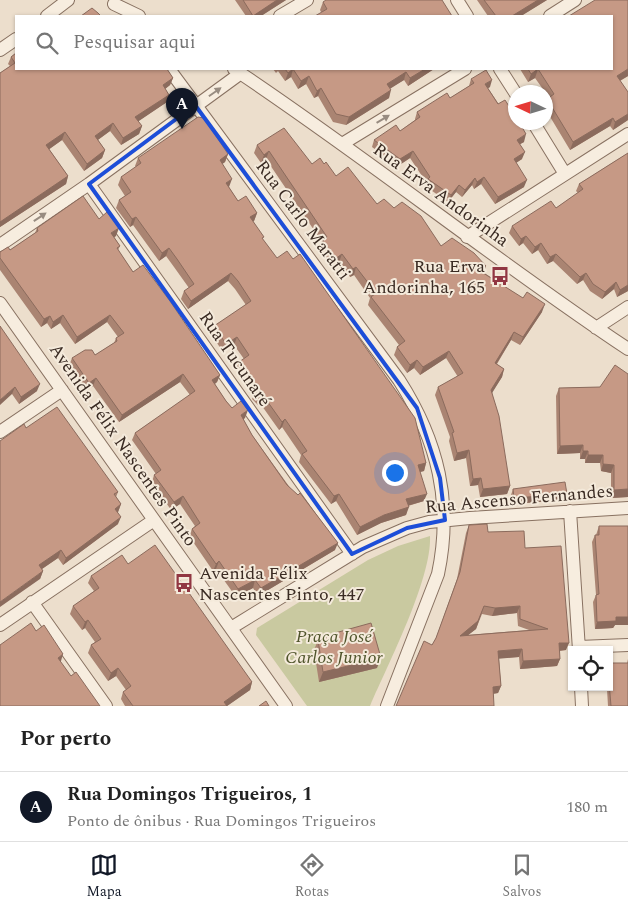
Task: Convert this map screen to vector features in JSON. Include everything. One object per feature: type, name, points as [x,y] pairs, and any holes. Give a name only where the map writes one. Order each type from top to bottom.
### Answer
[{"type":"street","points":[[48,15],[68,0]]},
{"type":"street","points":[[282,15],[307,0]]},
{"type":"street","points":[[457,0],[466,15]]},
{"type":"street","points":[[552,15],[576,0]]},
{"type":"street","points":[[112,2],[124,15]]},
{"type":"street","points":[[112,2],[136,15]]},
{"type":"street","points":[[0,50],[15,40]]},
{"type":"street","name":"Rua Carlo Maratti","points":[[170,70],[394,372],[417,408],[427,431],[440,478],[445,520],[442,551],[438,574],[387,706]]},
{"type":"street","points":[[342,144],[463,70]]},
{"type":"street","points":[[501,70],[510,85]]},
{"type":"street","points":[[0,245],[89,184],[196,105],[237,71]]},
{"type":"street","name":"Rua Erva Andorinha","points":[[237,71],[342,144],[467,237],[628,349]]},
{"type":"street","points":[[538,130],[565,174]]},
{"type":"street","points":[[467,237],[628,134]]},
{"type":"street","name":"Rua Tucunaré","points":[[89,184],[352,554]]},
{"type":"street","name":"Avenida Félix Nascentes Pinto","points":[[0,303],[286,706]]},
{"type":"street","points":[[596,328],[628,308]]},
{"type":"street","points":[[0,432],[62,390]]},
{"type":"street","name":"Rua Ascenso Fernandes","points":[[231,628],[352,554],[406,528],[445,520],[628,508]]},
{"type":"street","points":[[570,511],[579,646]]},
{"type":"street","points":[[0,625],[154,520]]},
{"type":"street","points":[[32,602],[106,706]]},
{"type":"street","points":[[613,646],[628,645]]},
{"type":"street","points":[[581,691],[582,706]]},
{"type":"highlighted area","points":[[195,105],[417,408],[440,478],[445,520],[407,528],[352,554],[89,184]]},
{"type":"green space","name":"Praça José Carlos Junior","points":[[430,536],[429,554],[417,598],[370,706],[307,706],[256,635],[257,628],[368,560],[398,546]]},
{"type":"building","points":[[243,0],[277,0],[254,15],[252,15]]},
{"type":"building","points":[[326,0],[442,0],[451,15],[317,15],[327,9],[323,2]]},
{"type":"building","points":[[484,0],[538,0],[514,15],[495,15]]},
{"type":"building","points":[[595,0],[628,0],[628,69],[617,76],[628,92],[628,114],[615,122],[613,118],[573,142],[553,109],[553,85],[548,85],[539,70],[613,70],[613,15],[571,15]]},
{"type":"building","points":[[92,8],[100,15],[82,15]]},
{"type":"building","points":[[15,54],[15,63],[11,57]]},
{"type":"building","points":[[15,63],[15,70],[168,70],[173,78],[163,85],[169,95],[135,117],[142,126],[123,138],[113,123],[95,136],[105,150],[87,164],[65,132],[46,145],[68,176],[0,222],[0,73]]},
{"type":"building","points":[[294,70],[423,70],[410,78],[406,72],[387,84],[391,90],[349,117],[336,114],[321,88],[317,91],[309,76],[301,81]]},
{"type":"building","points":[[486,70],[492,80],[485,84],[498,104],[505,100],[508,105],[508,130],[524,130],[526,134],[517,140],[525,152],[514,159],[527,180],[498,197],[484,177],[477,182],[475,178],[465,190],[459,185],[451,195],[428,179],[430,177],[413,151],[400,159],[374,140],[396,125],[400,131],[420,117],[417,112],[447,93],[450,98],[474,83],[471,79]]},
{"type":"building","points":[[529,70],[537,70],[531,74]]},
{"type":"building","points":[[198,117],[204,118],[228,154],[220,160],[232,179],[226,183],[238,201],[246,196],[257,213],[250,217],[264,237],[262,238],[277,258],[287,251],[293,259],[300,254],[415,418],[426,463],[418,465],[427,494],[406,499],[409,507],[384,515],[360,527],[339,494],[334,496],[302,454],[307,451],[285,419],[282,422],[265,398],[263,399],[255,391],[257,390],[250,382],[252,380],[239,362],[249,355],[237,337],[226,344],[214,326],[251,301],[238,281],[231,273],[191,301],[184,291],[194,284],[177,259],[169,248],[162,253],[136,217],[132,219],[119,200],[131,192],[121,177],[141,163],[138,158]]},
{"type":"building","points":[[284,128],[312,164],[320,158],[324,164],[326,162],[336,176],[348,167],[377,204],[384,199],[394,208],[402,202],[421,216],[441,246],[452,238],[474,253],[486,266],[480,271],[523,298],[527,292],[545,304],[523,337],[514,332],[495,363],[504,369],[491,390],[499,416],[510,486],[483,489],[481,478],[473,479],[469,450],[457,453],[452,433],[454,432],[438,387],[463,373],[449,351],[423,367],[417,360],[410,365],[397,347],[405,341],[371,297],[376,293],[356,267],[353,269],[342,254],[335,259],[323,241],[327,237],[269,151],[264,155],[257,145]]},
{"type":"building","points":[[628,153],[628,285],[620,290],[616,282],[605,292],[593,284],[586,273],[580,277],[556,254],[550,257],[541,243],[535,247],[526,236],[521,239],[512,226],[551,201],[556,208],[583,189],[579,184]]},
{"type":"building","points":[[83,196],[99,219],[107,212],[119,228],[111,233],[120,246],[117,248],[133,272],[143,265],[220,375],[212,380],[226,401],[232,408],[241,401],[248,410],[241,415],[252,435],[287,485],[298,495],[300,493],[338,543],[261,588],[255,580],[238,589],[219,561],[216,564],[192,529],[200,523],[183,496],[174,502],[154,475],[161,470],[135,433],[195,391],[183,374],[122,415],[96,378],[89,383],[72,358],[85,350],[92,350],[95,355],[117,341],[116,338],[124,333],[110,315],[77,337],[63,315],[53,322],[50,316],[44,319],[0,258],[0,252],[8,247],[10,250],[38,231],[37,228]]},
{"type":"building","points":[[0,326],[40,384],[21,397],[15,387],[0,400]]},
{"type":"building","points":[[615,365],[628,374],[628,489],[614,490],[614,465],[603,464],[603,455],[588,455],[588,451],[583,451],[583,445],[560,446],[559,388],[600,387]]},
{"type":"building","points":[[57,407],[118,492],[114,494],[121,504],[115,509],[121,517],[66,558],[61,550],[39,565],[43,571],[0,602],[0,441],[24,424],[26,428]]},
{"type":"building","points":[[565,482],[567,494],[514,498],[513,489]]},
{"type":"building","points":[[487,524],[488,532],[524,531],[525,548],[561,546],[569,643],[559,643],[560,659],[523,661],[522,649],[498,651],[501,686],[493,687],[494,706],[396,706],[424,641],[432,645],[436,638],[460,572],[469,525]],"holes":[[[484,606],[495,608],[520,606],[520,619],[548,629],[460,636],[478,621]]]},
{"type":"building","points":[[599,526],[628,526],[628,617],[616,617],[616,621],[597,622],[596,595],[599,594],[595,535],[599,535]]},
{"type":"building","points":[[155,545],[252,682],[224,702],[227,706],[133,706],[123,692],[131,686],[118,668],[111,673],[91,645],[101,639],[88,620],[85,622],[73,606],[99,588],[91,576],[122,555],[128,564]]},
{"type":"building","points":[[31,623],[36,631],[44,625],[63,654],[58,658],[71,676],[76,672],[100,706],[0,706],[0,645]]},
{"type":"building","points":[[371,623],[381,658],[323,672],[318,640]]},
{"type":"building","points":[[613,663],[628,663],[628,706],[611,706],[610,691],[613,691]]},
{"type":"building","points":[[266,701],[269,706],[259,706]]},
{"type":"place","name":"Rua Domingos Trigueiros, 1","points":[[182,129]]},
{"type":"place","name":"Rua Erva Andorinha, 165","points":[[500,276]]},
{"type":"place","name":"Avenida Félix Nascentes Pinto, 447","points":[[184,583]]}]
